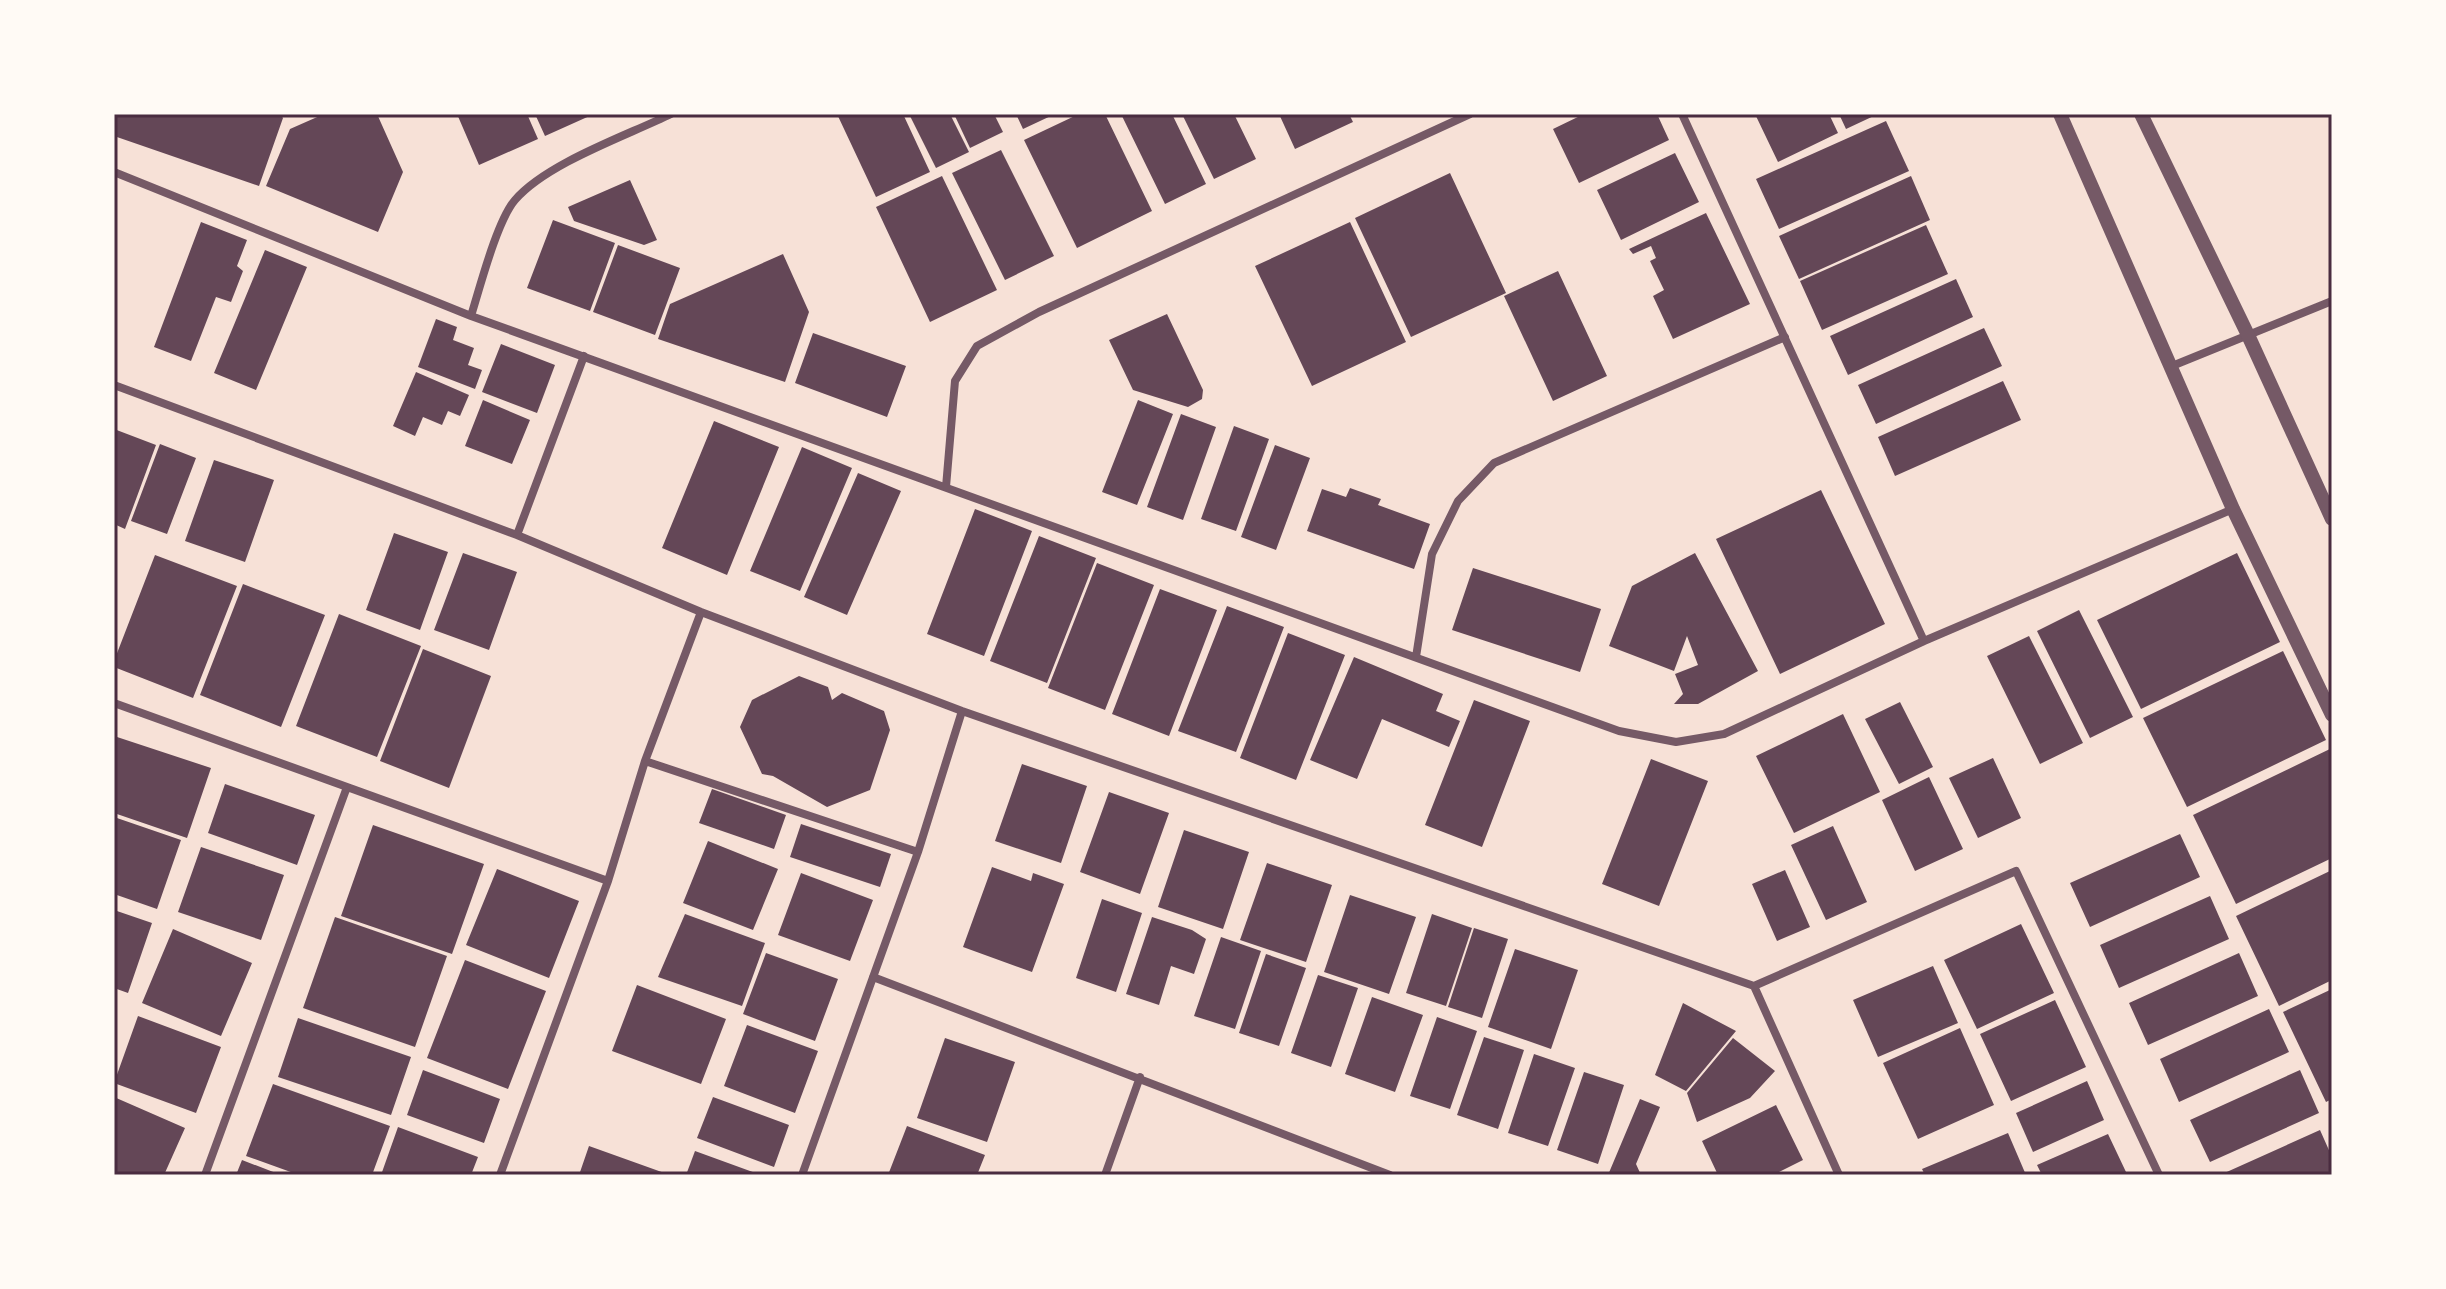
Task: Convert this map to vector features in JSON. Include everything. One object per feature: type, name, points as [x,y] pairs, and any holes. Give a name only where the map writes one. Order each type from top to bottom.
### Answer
[{"type":"street","points":[[471,316],[497,236],[514,201],[550,172],[671,114]]},
{"type":"street","points":[[946,487],[955,381],[977,346],[1039,312],[1470,114]]},
{"type":"street","points":[[1682,114],[1924,641]]},
{"type":"street","points":[[2060,114],[2233,509],[2332,715]]},
{"type":"street","points":[[2141,114],[2248,335],[2332,519]]},
{"type":"street","points":[[114,172],[471,316],[1619,731],[1676,742],[1724,734],[1924,641],[2233,509]]},
{"type":"street","points":[[2172,366],[2332,301]]},
{"type":"street","points":[[1416,657],[1432,554],[1458,501],[1494,463],[1785,337]]},
{"type":"street","points":[[517,535],[584,356]]},
{"type":"street","points":[[114,385],[517,535],[701,612],[962,711],[1754,986],[2016,871],[2159,1175]]},
{"type":"street","points":[[500,1175],[608,881],[645,761],[701,612]]},
{"type":"street","points":[[114,703],[608,881]]},
{"type":"street","points":[[802,1175],[918,852],[962,711]]},
{"type":"street","points":[[645,761],[918,852]]},
{"type":"street","points":[[205,1175],[347,787]]},
{"type":"street","points":[[873,977],[1390,1175]]},
{"type":"street","points":[[1754,986],[1839,1175]]},
{"type":"street","points":[[1105,1175],[1140,1077]]},
{"type":"building","points":[[114,114],[280,114],[283,118],[259,186],[114,136]]},
{"type":"building","points":[[324,114],[377,114],[403,172],[378,232],[266,186],[290,129]]},
{"type":"building","points":[[457,114],[527,114],[538,139],[479,165]]},
{"type":"building","points":[[535,114],[594,114],[545,136]]},
{"type":"building","points":[[837,114],[903,114],[930,172],[876,197]]},
{"type":"building","points":[[909,114],[950,114],[969,152],[936,168]]},
{"type":"building","points":[[954,114],[994,114],[1003,132],[970,148]]},
{"type":"building","points":[[1016,114],[1055,114],[1023,129]]},
{"type":"building","points":[[1079,114],[1105,114],[1152,211],[1077,248],[1024,140]]},
{"type":"building","points":[[1121,114],[1172,114],[1206,184],[1165,204]]},
{"type":"building","points":[[1182,114],[1234,114],[1256,159],[1214,179]]},
{"type":"building","points":[[1279,114],[1349,114],[1353,122],[1295,149]]},
{"type":"building","points":[[1584,114],[1657,114],[1669,140],[1579,183],[1553,129]]},
{"type":"building","points":[[1755,114],[1829,114],[1838,133],[1778,162]]},
{"type":"building","points":[[1839,114],[1878,114],[1846,129]]},
{"type":"building","points":[[1886,121],[1909,171],[1779,229],[1756,179]]},
{"type":"building","points":[[1001,150],[1054,256],[1005,280],[952,173]]},
{"type":"building","points":[[1675,153],[1699,202],[1621,240],[1597,190]]},
{"type":"building","points":[[1450,173],[1506,293],[1411,337],[1355,218]]},
{"type":"building","points":[[942,176],[997,290],[930,322],[876,207]]},
{"type":"building","points":[[1911,176],[1930,220],[1799,279],[1779,236]]},
{"type":"building","points":[[630,180],[657,240],[644,245],[574,221],[568,207]]},
{"type":"building","points":[[1706,213],[1750,304],[1673,339],[1653,296],[1664,290],[1650,261],[1656,258],[1651,246],[1633,254],[1629,249]]},
{"type":"building","points":[[553,220],[615,243],[590,311],[527,288]]},
{"type":"building","points":[[201,222],[247,240],[237,266],[243,271],[231,302],[216,297],[191,361],[154,347]]},
{"type":"building","points":[[1350,222],[1406,342],[1312,386],[1255,266]]},
{"type":"building","points":[[1926,225],[1948,274],[1822,330],[1800,281]]},
{"type":"building","points":[[618,245],[680,268],[655,335],[593,312]]},
{"type":"building","points":[[265,250],[307,267],[256,390],[214,373]]},
{"type":"building","points":[[783,254],[809,312],[785,382],[658,339],[670,304]]},
{"type":"building","points":[[1558,271],[1607,376],[1553,401],[1504,296]]},
{"type":"building","points":[[1956,279],[1973,317],[1848,375],[1830,336]]},
{"type":"building","points":[[1167,314],[1203,390],[1202,399],[1188,407],[1133,390],[1109,340]]},
{"type":"building","points":[[436,319],[457,327],[453,340],[474,348],[468,365],[482,370],[475,389],[418,367]]},
{"type":"building","points":[[1984,328],[2002,366],[1876,424],[1858,385]]},
{"type":"building","points":[[813,333],[906,366],[887,417],[795,383]]},
{"type":"building","points":[[501,344],[555,365],[537,413],[482,392]]},
{"type":"building","points":[[416,372],[469,395],[460,416],[448,411],[442,425],[423,417],[415,436],[393,426]]},
{"type":"building","points":[[2003,381],[2021,420],[1895,476],[1878,437]]},
{"type":"building","points":[[483,400],[530,420],[512,464],[465,446]]},
{"type":"building","points":[[1138,400],[1173,414],[1137,505],[1102,492]]},
{"type":"building","points":[[1181,414],[1216,427],[1183,520],[1147,507]]},
{"type":"building","points":[[714,421],[779,447],[727,575],[662,548]]},
{"type":"building","points":[[1234,426],[1269,439],[1236,531],[1201,519]]},
{"type":"building","points":[[114,429],[156,445],[125,529],[114,524]]},
{"type":"building","points":[[160,444],[196,458],[167,534],[131,521]]},
{"type":"building","points":[[1275,445],[1310,458],[1276,550],[1241,537]]},
{"type":"building","points":[[802,447],[852,468],[800,591],[750,571]]},
{"type":"building","points":[[214,460],[274,480],[245,562],[185,541]]},
{"type":"building","points":[[858,473],[901,491],[847,615],[804,597]]},
{"type":"building","points":[[1350,488],[1381,499],[1378,505],[1430,524],[1414,569],[1307,531],[1322,489],[1346,497]]},
{"type":"building","points":[[1821,490],[1885,624],[1780,674],[1716,539]]},
{"type":"building","points":[[975,509],[1032,531],[984,656],[927,634]]},
{"type":"building","points":[[394,533],[448,552],[420,630],[366,610]]},
{"type":"building","points":[[1039,536],[1096,558],[1047,683],[990,661]]},
{"type":"building","points":[[463,553],[517,572],[489,650],[434,630]]},
{"type":"building","points":[[1695,553],[1758,671],[1698,704],[1674,704],[1683,694],[1675,674],[1698,665],[1687,636],[1674,671],[1609,646],[1632,586]]},
{"type":"building","points":[[2237,553],[2280,642],[2141,709],[2097,620]]},
{"type":"building","points":[[155,555],[237,586],[193,698],[114,667]]},
{"type":"building","points":[[1097,563],[1154,585],[1105,710],[1048,688]]},
{"type":"building","points":[[1473,568],[1601,609],[1580,672],[1452,630]]},
{"type":"building","points":[[243,584],[325,615],[281,727],[200,695]]},
{"type":"building","points":[[1160,589],[1217,610],[1169,736],[1112,714]]},
{"type":"building","points":[[1227,606],[1284,627],[1236,752],[1178,731]]},
{"type":"building","points":[[2079,610],[2133,717],[2090,738],[2037,631]]},
{"type":"building","points":[[339,614],[421,646],[377,757],[296,726]]},
{"type":"building","points":[[1288,633],[1345,655],[1296,780],[1240,758]]},
{"type":"building","points":[[2029,636],[2083,743],[2040,764],[1987,656]]},
{"type":"building","points":[[423,649],[491,676],[449,788],[380,761]]},
{"type":"building","points":[[2283,651],[2326,740],[2187,807],[2143,718]]},
{"type":"building","points":[[1354,657],[1443,694],[1436,711],[1460,721],[1449,747],[1382,719],[1357,779],[1310,760]]},
{"type":"building","points":[[799,676],[828,687],[832,700],[842,693],[884,711],[890,730],[870,790],[827,807],[773,776],[762,774],[740,727],[752,700]]},
{"type":"building","points":[[1474,700],[1530,721],[1482,847],[1425,825]]},
{"type":"building","points":[[1900,702],[1933,767],[1899,784],[1865,719]]},
{"type":"building","points":[[1843,714],[1880,792],[1794,833],[1756,756]]},
{"type":"building","points":[[114,736],[211,768],[187,838],[114,813]]},
{"type":"building","points":[[2332,748],[2332,858],[2236,904],[2193,815]]},
{"type":"building","points":[[1993,758],[2021,818],[1978,838],[1949,778]]},
{"type":"building","points":[[1651,759],[1708,781],[1659,906],[1602,884]]},
{"type":"building","points":[[1022,764],[1087,786],[1061,863],[995,841]]},
{"type":"building","points":[[1929,777],[1963,849],[1915,871],[1882,800]]},
{"type":"building","points":[[225,784],[315,815],[297,865],[208,833]]},
{"type":"building","points":[[712,789],[786,815],[774,849],[699,823]]},
{"type":"building","points":[[1109,792],[1169,813],[1140,894],[1080,872]]},
{"type":"building","points":[[114,817],[181,840],[157,909],[114,894]]},
{"type":"building","points":[[801,824],[891,854],[880,887],[790,857]]},
{"type":"building","points":[[373,825],[484,864],[452,954],[341,916]]},
{"type":"building","points":[[1833,826],[1867,902],[1826,920],[1791,845]]},
{"type":"building","points":[[1184,830],[1249,852],[1223,929],[1158,907]]},
{"type":"building","points":[[2180,834],[2200,877],[2090,927],[2070,883]]},
{"type":"building","points":[[708,841],[778,869],[753,930],[683,903]]},
{"type":"building","points":[[201,847],[284,875],[261,940],[178,912]]},
{"type":"building","points":[[1267,863],[1332,885],[1306,962],[1240,940]]},
{"type":"building","points":[[992,867],[1031,881],[1033,873],[1064,884],[1032,972],[963,947]]},
{"type":"building","points":[[497,869],[579,901],[549,978],[466,945]]},
{"type":"building","points":[[1785,870],[1810,927],[1777,941],[1752,884]]},
{"type":"building","points":[[2332,870],[2332,980],[2279,1006],[2236,916]]},
{"type":"building","points":[[801,873],[873,900],[850,961],[778,935]]},
{"type":"building","points":[[1350,895],[1416,917],[1389,994],[1324,972]]},
{"type":"building","points":[[2210,896],[2229,939],[2119,988],[2100,945]]},
{"type":"building","points":[[1102,899],[1142,913],[1116,992],[1076,978]]},
{"type":"building","points":[[114,910],[152,923],[128,993],[114,988]]},
{"type":"building","points":[[685,914],[765,943],[742,1006],[658,977]]},
{"type":"building","points":[[1432,914],[1472,928],[1446,1006],[1406,993]]},
{"type":"building","points":[[335,917],[447,956],[415,1047],[303,1008]]},
{"type":"building","points":[[1152,917],[1192,930],[1206,939],[1194,974],[1171,966],[1159,1005],[1126,994]]},
{"type":"building","points":[[2021,924],[2054,993],[1977,1029],[1944,960]]},
{"type":"building","points":[[1474,928],[1508,939],[1482,1018],[1448,1007]]},
{"type":"building","points":[[173,929],[252,963],[221,1036],[142,1003]]},
{"type":"building","points":[[1221,937],[1261,951],[1235,1029],[1194,1016]]},
{"type":"building","points":[[1515,949],[1578,970],[1551,1049],[1488,1027]]},
{"type":"building","points":[[766,953],[838,979],[815,1041],[743,1014]]},
{"type":"building","points":[[2239,953],[2258,996],[2148,1045],[2129,1003]]},
{"type":"building","points":[[1266,954],[1306,968],[1279,1046],[1239,1033]]},
{"type":"building","points":[[465,960],[546,991],[508,1089],[427,1058]]},
{"type":"building","points":[[1933,966],[1958,1023],[1878,1057],[1853,1000]]},
{"type":"building","points":[[1318,975],[1358,988],[1331,1067],[1291,1053]]},
{"type":"building","points":[[637,985],[726,1019],[701,1084],[612,1051]]},
{"type":"building","points":[[2332,989],[2332,1099],[2326,1102],[2283,1012]]},
{"type":"building","points":[[1372,997],[1423,1015],[1395,1092],[1345,1074]]},
{"type":"building","points":[[2055,1000],[2086,1067],[2011,1101],[1980,1034]]},
{"type":"building","points":[[1683,1003],[1736,1031],[1686,1091],[1655,1075]]},
{"type":"building","points":[[2269,1009],[2289,1052],[2179,1102],[2160,1059]]},
{"type":"building","points":[[138,1016],[221,1047],[196,1113],[114,1083]]},
{"type":"building","points":[[1437,1017],[1477,1031],[1450,1109],[1410,1096]]},
{"type":"building","points":[[298,1018],[411,1057],[391,1115],[278,1077]]},
{"type":"building","points":[[747,1025],[818,1051],[795,1113],[724,1086]]},
{"type":"building","points":[[1960,1028],[1994,1105],[1918,1139],[1883,1063]]},
{"type":"building","points":[[1484,1037],[1524,1050],[1498,1129],[1457,1115]]},
{"type":"building","points":[[945,1038],[1015,1062],[987,1142],[917,1118]]},
{"type":"building","points":[[1733,1038],[1775,1071],[1750,1098],[1697,1122],[1687,1093]]},
{"type":"building","points":[[1534,1054],[1575,1068],[1548,1146],[1508,1133]]},
{"type":"building","points":[[423,1070],[500,1099],[484,1143],[407,1115]]},
{"type":"building","points":[[2300,1070],[2319,1113],[2210,1162],[2190,1120]]},
{"type":"building","points":[[1584,1072],[1624,1085],[1598,1164],[1557,1150]]},
{"type":"building","points":[[2087,1081],[2104,1120],[2033,1152],[2016,1113]]},
{"type":"building","points":[[273,1084],[390,1126],[372,1175],[299,1175],[246,1156]]},
{"type":"building","points":[[114,1097],[185,1128],[164,1175],[114,1175]]},
{"type":"building","points":[[713,1097],[789,1125],[774,1167],[697,1138]]},
{"type":"building","points":[[1640,1099],[1660,1107],[1636,1164],[1641,1175],[1608,1175]]},
{"type":"building","points":[[1776,1105],[1803,1160],[1773,1175],[1718,1175],[1702,1141]]},
{"type":"building","points":[[907,1126],[985,1155],[977,1175],[888,1175]]},
{"type":"building","points":[[398,1127],[478,1157],[471,1175],[381,1175]]},
{"type":"building","points":[[2320,1130],[2332,1157],[2332,1175],[2220,1175]]},
{"type":"building","points":[[2008,1133],[2026,1175],[1925,1175],[1922,1169]]},
{"type":"building","points":[[2108,1134],[2126,1172],[2120,1175],[2042,1175],[2037,1165]]},
{"type":"building","points":[[589,1146],[670,1175],[579,1175]]},
{"type":"building","points":[[695,1151],[761,1175],[686,1175]]},
{"type":"building","points":[[242,1160],[281,1175],[236,1175]]}]
